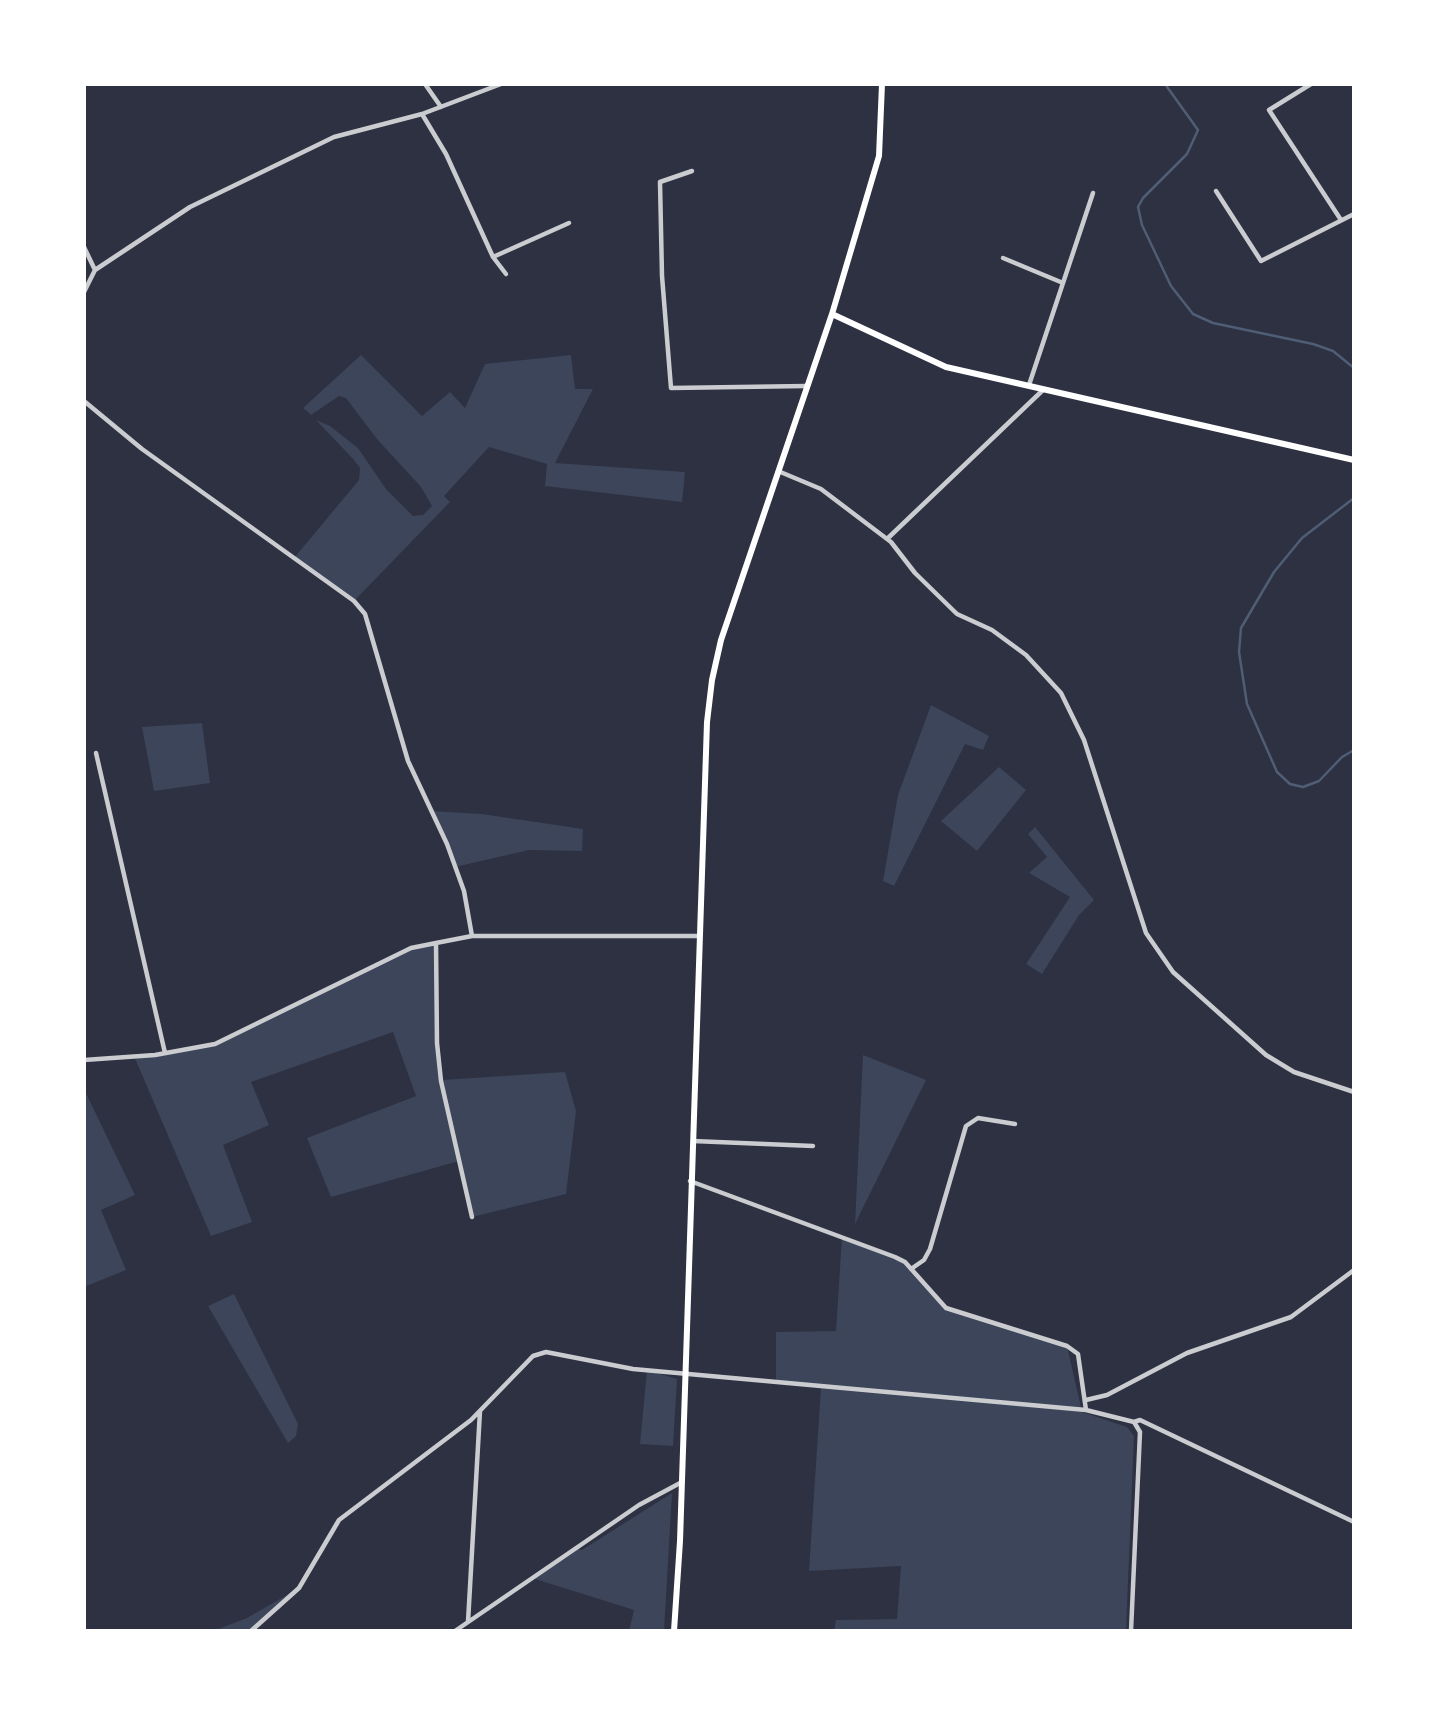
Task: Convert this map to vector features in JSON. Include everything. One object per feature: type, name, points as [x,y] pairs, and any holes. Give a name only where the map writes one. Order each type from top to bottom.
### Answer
[{"type":"main road","points":[[674,1631],[686,1373],[690,1181],[707,722],[712,680],[721,640],[832,314],[878,156],[882,84]]},
{"type":"main road","points":[[832,314],[885,341],[946,367],[1354,460]]},
{"type":"street","points":[[425,84],[441,107]]},
{"type":"street","points":[[84,292],[95,270],[190,207],[334,137],[422,114],[501,84]]},
{"type":"street","points":[[1311,84],[1269,110],[1341,220]]},
{"type":"street","points":[[422,114],[446,154],[492,257],[506,274]]},
{"type":"street","points":[[692,172],[660,182],[662,276],[670,388],[806,386]]},
{"type":"street","points":[[1216,191],[1261,261],[1354,214]]},
{"type":"street","points":[[1028,385],[1093,193]]},
{"type":"street","points":[[492,257],[569,223]]},
{"type":"street","points":[[84,247],[95,270]]},
{"type":"street","points":[[1003,258],[1063,283]]},
{"type":"street","points":[[887,539],[1044,389]]},
{"type":"street","points":[[84,401],[142,449],[354,601],[365,614],[408,761],[447,844],[464,891],[472,936]]},
{"type":"street","points":[[777,471],[821,489],[887,539],[957,614],[992,630],[1026,655],[1061,694],[1084,740],[1146,933],[1173,972],[1266,1055],[1294,1072],[1354,1092]]},
{"type":"street","points":[[96,753],[165,1053]]},
{"type":"street","points":[[84,1060],[165,1053],[215,1044],[411,948],[472,936],[700,936]]},
{"type":"street","points":[[436,943],[437,1043],[441,1081],[472,1217]]},
{"type":"street","points":[[911,1269],[924,1260],[930,1250],[967,1126],[978,1118],[1015,1125]]},
{"type":"street","points":[[692,1141],[813,1146]]},
{"type":"street","points":[[690,1181],[895,1257],[911,1269],[946,1308],[1067,1346],[1078,1354],[1086,1410]]},
{"type":"street","points":[[1086,1400],[1107,1395],[1187,1353],[1291,1317],[1354,1269]]},
{"type":"street","points":[[251,1631],[299,1588],[339,1520],[480,1410],[533,1356],[546,1352],[633,1369],[1086,1410],[1134,1422],[1140,1420],[1354,1522]]},
{"type":"street","points":[[468,1623],[480,1410]]},
{"type":"street","points":[[1132,1631],[1140,1432],[1134,1422]]},
{"type":"street","points":[[455,1631],[639,1505],[682,1482]]},
{"type":"shaded area","points":[[361,355],[422,416],[450,392],[465,408],[485,364],[571,355],[575,389],[593,389],[555,463],[685,472],[682,502],[545,486],[547,464],[489,447],[444,496],[450,502],[354,601],[294,558],[359,480],[360,468],[316,420],[330,426],[358,448],[386,489],[413,516],[423,515],[432,506],[421,487],[377,439],[346,398],[339,396],[311,415],[303,408]]},
{"type":"shaded area","points":[[931,705],[989,736],[983,750],[965,744],[894,886],[883,881],[898,795]]},
{"type":"shaded area","points":[[202,723],[210,783],[154,791],[142,727]]},
{"type":"shaded area","points":[[999,767],[1026,790],[977,851],[941,821]]},
{"type":"shaded area","points":[[431,811],[482,814],[583,829],[582,851],[529,850],[455,867]]},
{"type":"shaded area","points":[[1035,827],[1094,900],[1079,915],[1042,974],[1026,964],[1070,897],[1029,873],[1047,857],[1028,834]]},
{"type":"shaded area","points":[[436,943],[437,1043],[442,1080],[565,1072],[576,1111],[566,1194],[472,1217],[459,1161],[331,1197],[307,1138],[416,1096],[393,1032],[251,1082],[269,1125],[223,1145],[252,1222],[211,1236],[134,1056],[215,1044],[411,948]]},
{"type":"shaded area","points":[[863,1055],[926,1080],[855,1224]]},
{"type":"shaded area","points":[[84,1089],[135,1195],[101,1210],[126,1270],[84,1287]]},
{"type":"shaded area","points":[[842,1236],[895,1257],[911,1269],[946,1308],[1067,1346],[1082,1412],[1127,1427],[1134,1436],[1126,1631],[834,1631],[836,1620],[897,1619],[901,1566],[809,1571],[821,1387],[776,1382],[776,1332],[836,1331]]},
{"type":"shaded area","points":[[234,1294],[298,1424],[296,1436],[288,1443],[208,1306]]},
{"type":"shaded area","points":[[647,1370],[677,1379],[673,1446],[640,1444]]},
{"type":"shaded area","points":[[672,1493],[664,1631],[629,1631],[634,1610],[532,1578],[575,1548],[582,1550]]},
{"type":"shaded area","points":[[299,1588],[251,1631],[213,1631],[247,1618]]},
{"type":"waterway","points":[[1165,84],[1198,130],[1187,154],[1143,198],[1138,207],[1142,225],[1171,286],[1193,314],[1213,323],[1313,344],[1333,351],[1354,368]]},
{"type":"waterway","points":[[1354,498],[1302,538],[1274,572],[1241,628],[1239,652],[1247,704],[1277,772],[1290,784],[1303,787],[1319,781],[1342,757],[1354,750]]}]
